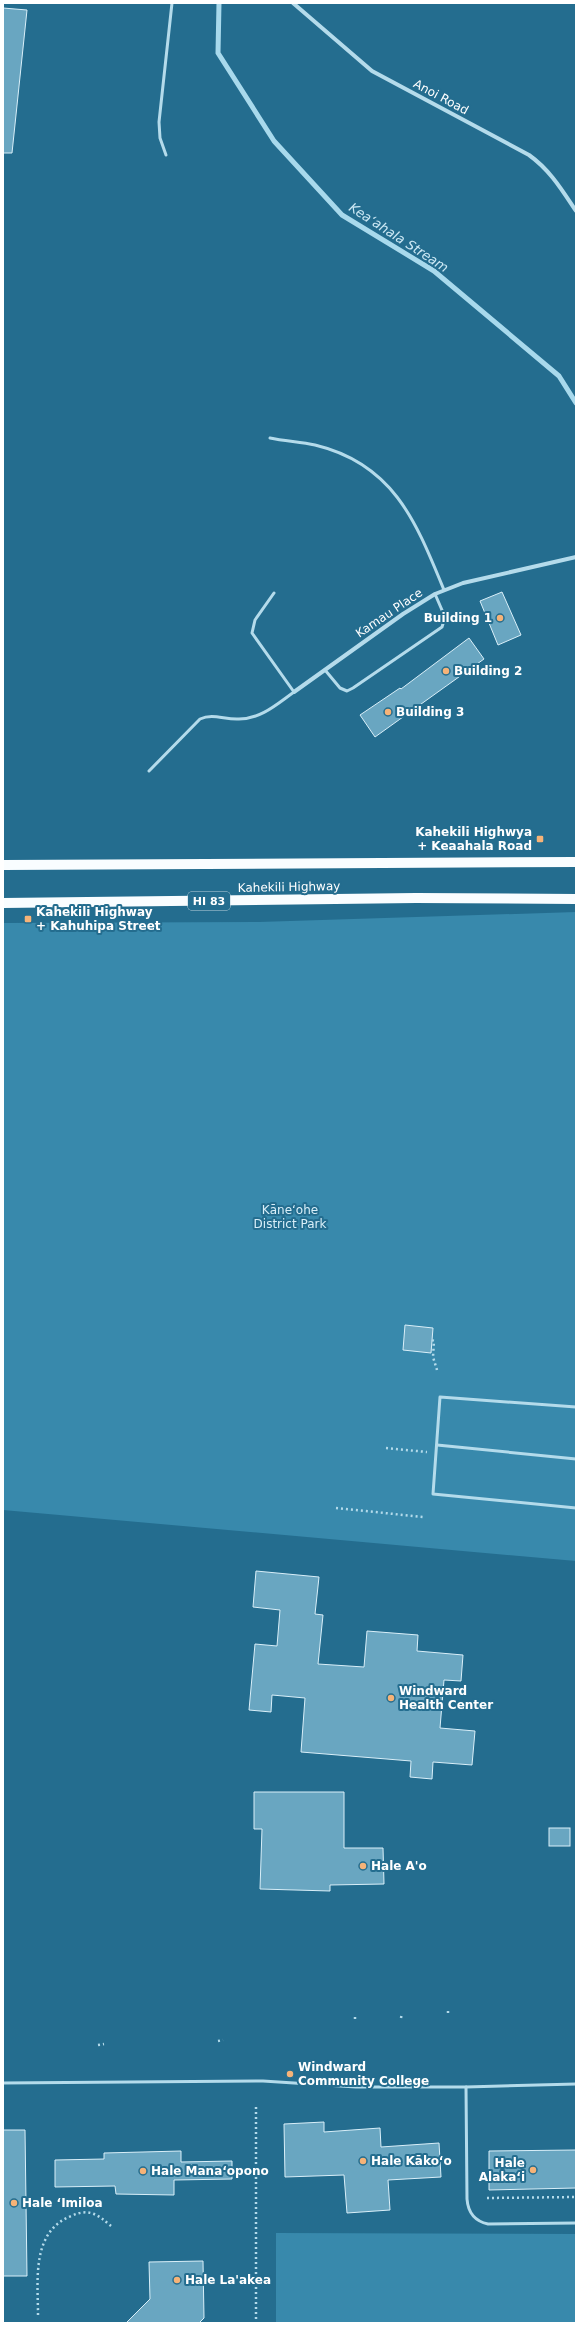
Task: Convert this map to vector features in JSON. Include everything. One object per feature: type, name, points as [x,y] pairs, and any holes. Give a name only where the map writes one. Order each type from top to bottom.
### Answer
[{"type":"main road","name":"Kahekili Highway","points":[[3,865],[576,862]]},
{"type":"main road","name":"Kahekili Highway","points":[[3,903],[416,898],[576,899]]},
{"type":"street","name":"Anoi Road","points":[[293,3],[372,71],[535,160],[550,173],[576,211]]},
{"type":"street","name":"Kamau Place","points":[[294,692],[413,606],[435,594],[463,583],[576,558]]},
{"type":"lane","points":[[166,155],[160,138],[159,122],[172,3]]},
{"type":"lane","points":[[270,438],[314,445],[331,450],[363,466],[377,476],[398,497],[413,517],[444,590]]},
{"type":"lane","points":[[149,772],[200,719],[211,716],[234,719],[250,718],[266,712],[294,692],[252,633],[255,620],[274,593]]},
{"type":"lane","points":[[325,670],[340,688],[347,691],[442,627],[445,617],[435,594]]},
{"type":"lane","points":[[576,1407],[440,1397],[433,1494],[576,1508]]},
{"type":"lane","points":[[437,1445],[576,1459]]},
{"type":"lane","points":[[3,2083],[263,2081],[356,2087],[466,2087],[576,2084]]},
{"type":"lane","points":[[466,2087],[468,2206],[473,2216],[480,2222],[488,2224],[576,2223]]},
{"type":"path","points":[[432,1340],[434,1341],[433,1357],[437,1370]]},
{"type":"path","points":[[386,1448],[429,1452]]},
{"type":"path","points":[[336,1508],[424,1517]]},
{"type":"path","points":[[448,2011],[448,2016]]},
{"type":"path","points":[[401,2018],[402,2013]]},
{"type":"path","points":[[355,2017],[355,2022]]},
{"type":"path","points":[[218,2041],[223,2040]]},
{"type":"path","points":[[98,2045],[104,2044]]},
{"type":"path","points":[[256,2108],[256,2323]]},
{"type":"path","points":[[487,2198],[576,2197]]},
{"type":"path","points":[[38,2315],[37,2269],[49,2230],[66,2218],[80,2212],[97,2214],[111,2226]]},
{"type":"green space","name":"Kāneʻohe District Park","points":[[576,912],[576,1561],[3,1510],[3,923],[259,922]]},
{"type":"green space","points":[[276,2233],[576,2234],[576,2323],[276,2323]]},
{"type":"building","points":[[3,8],[27,10],[12,153],[3,153]]},
{"type":"building","name":"Building 1","points":[[502,592],[521,635],[498,645],[480,601]]},
{"type":"building","points":[[469,638],[484,659],[375,737],[360,715],[400,688],[401,689]]},
{"type":"building","points":[[405,1325],[433,1328],[431,1353],[403,1350]]},
{"type":"building","name":"Windward Health Center","points":[[256,1571],[319,1577],[315,1614],[323,1615],[318,1664],[364,1667],[367,1631],[418,1635],[417,1651],[463,1655],[461,1681],[444,1680],[440,1728],[475,1731],[472,1765],[433,1762],[432,1779],[410,1777],[411,1761],[301,1752],[305,1698],[272,1695],[271,1712],[249,1710],[255,1644],[277,1646],[280,1610],[253,1607]]},
{"type":"building","points":[[254,1792],[344,1792],[344,1848],[383,1848],[384,1884],[330,1885],[330,1891],[260,1889],[262,1829],[254,1829]]},
{"type":"building","points":[[549,1828],[570,1828],[570,1846],[549,1846]]},
{"type":"building","name":"Hale Kāko‘o","points":[[324,2122],[324,2132],[380,2128],[381,2147],[439,2143],[441,2177],[388,2180],[390,2210],[347,2213],[344,2175],[285,2177],[284,2124]]},
{"type":"building","name":"Hale ‘Imiloa","points":[[3,2130],[25,2130],[27,2276],[3,2276]]},
{"type":"building","name":"Hale Alaka‘i","points":[[576,2150],[576,2188],[489,2190],[489,2151]]},
{"type":"building","name":"Hale Mana‘opono","points":[[181,2151],[181,2162],[232,2161],[232,2179],[174,2180],[174,2195],[116,2194],[115,2186],[55,2187],[55,2160],[104,2159],[104,2153]]},
{"type":"building","name":"Hale La'akea","points":[[203,2261],[204,2318],[199,2323],[126,2323],[150,2299],[149,2262]]},
{"type":"waterway","name":"Keaʻahala Stream","points":[[219,3],[218,53],[274,141],[342,215],[434,271],[559,376],[576,403]]},
{"type":"place","name":"Building 1","points":[[500,618]]},
{"type":"place","name":"Building 2","points":[[446,671]]},
{"type":"place","name":"Building 3","points":[[388,712]]},
{"type":"place","name":"Kahekili Highwya + Keaahala Road","points":[[540,839]]},
{"type":"place","name":"Kahekili Highway + Kahuhipa Street","points":[[28,919]]},
{"type":"place","name":"Windward Health Center","points":[[391,1698]]},
{"type":"place","name":"Hale A'o","points":[[363,1866]]},
{"type":"place","name":"Windward Community College","points":[[290,2074]]},
{"type":"place","name":"Hale Kāko‘o","points":[[363,2161]]},
{"type":"place","name":"Hale Alaka‘i","points":[[533,2170]]},
{"type":"place","name":"Hale Mana‘opono","points":[[143,2171]]},
{"type":"place","name":"Hale ‘Imiloa","points":[[14,2203]]},
{"type":"place","name":"Hale La'akea","points":[[177,2280]]}]
